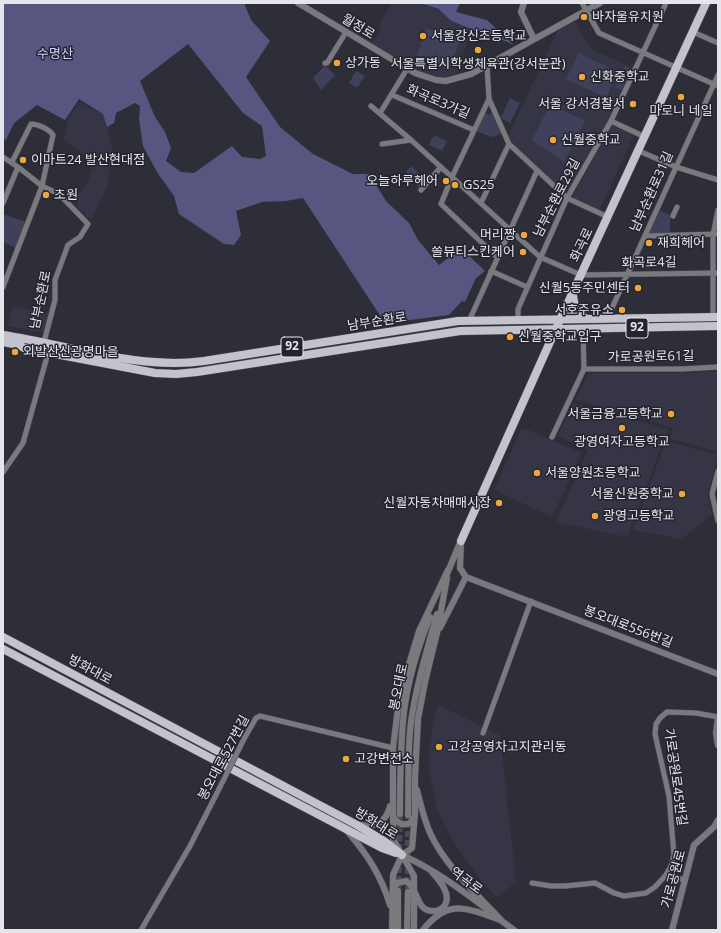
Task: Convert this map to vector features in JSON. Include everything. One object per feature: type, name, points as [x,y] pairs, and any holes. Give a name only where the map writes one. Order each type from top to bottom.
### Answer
[{"type":"main road","name":"화곡로","points":[[461,541],[706,3]]},
{"type":"main road","points":[[573,294],[575,307],[586,319]]},
{"type":"main road","name":"남부순환로","points":[[3,334],[131,360],[157,363],[188,363],[469,321],[716,317]]},
{"type":"main road","points":[[584,329],[582,327],[583,323],[595,322],[596,319]]},
{"type":"main road","points":[[508,331],[512,326],[530,324],[531,322],[529,320]]},
{"type":"main road","name":"남부순환로","points":[[3,342],[24,348],[137,370],[176,374],[205,371],[460,331],[718,326]]},
{"type":"main road","name":"남부순환로","points":[[3,347],[18,349],[24,348]]},
{"type":"main road","name":"방화대로","points":[[3,638],[357,825],[384,840],[402,855]]},
{"type":"main road","name":"방화대로","points":[[3,649],[382,848],[402,855]]},
{"type":"street","name":"월정로","points":[[298,3],[407,69],[425,77],[446,81],[470,74],[600,3]]},
{"type":"street","points":[[524,3],[521,12],[534,39]]},
{"type":"street","points":[[582,3],[599,32],[716,85]]},
{"type":"street","name":"남부순환로29길","points":[[518,320],[518,309],[540,257],[568,198],[611,122],[666,3]]},
{"type":"street","points":[[325,63],[328,63],[346,32]]},
{"type":"street","points":[[693,32],[718,43]]},
{"type":"street","points":[[487,65],[489,99],[509,144],[568,198],[608,217]]},
{"type":"street","points":[[380,113],[407,69]]},
{"type":"street","name":"남부순환로31길","points":[[607,319],[676,167],[716,85],[718,75]]},
{"type":"street","name":"화곡로3가길","points":[[392,94],[474,130]]},
{"type":"street","name":"화곡로3가길","points":[[489,99],[452,177],[441,204],[497,257]]},
{"type":"street","points":[[371,106],[411,140],[540,257],[581,276]]},
{"type":"street","points":[[611,122],[645,137]]},
{"type":"street","points":[[3,287],[42,186],[53,134],[51,131],[31,124],[12,162]]},
{"type":"street","points":[[382,144],[411,140]]},
{"type":"street","points":[[481,203],[509,144]]},
{"type":"street","points":[[639,151],[676,167],[718,180]]},
{"type":"street","points":[[3,157],[12,162],[42,186]]},
{"type":"street","points":[[3,203],[18,167]]},
{"type":"street","points":[[421,190],[441,167]]},
{"type":"street","points":[[469,321],[537,171]]},
{"type":"street","name":"남부순환로","points":[[42,186],[59,194],[88,224],[80,237],[68,245],[55,280],[55,300],[44,342]]},
{"type":"street","points":[[673,216],[677,207]]},
{"type":"street","points":[[716,317],[716,234],[718,210]]},
{"type":"street","points":[[645,236],[716,234]]},
{"type":"street","points":[[491,271],[527,287]]},
{"type":"street","name":"화곡로4길","points":[[581,276],[716,273]]},
{"type":"street","points":[[552,437],[584,369],[584,329]]},
{"type":"street","points":[[3,472],[23,443],[48,353]]},
{"type":"street","name":"가로공원로61길","points":[[584,369],[682,369],[718,367]]},
{"type":"street","points":[[718,471],[712,494],[718,518]]},
{"type":"street","points":[[437,633],[466,577],[460,568],[461,541]]},
{"type":"street","name":"봉오대로","points":[[400,814],[401,747],[404,712],[409,683],[424,633],[448,570],[461,541]]},
{"type":"street","points":[[398,930],[396,892],[392,875],[402,855],[412,848],[412,815],[418,719],[437,633],[448,570]]},
{"type":"street","points":[[414,930],[414,876],[393,839],[393,748],[398,708],[419,631],[448,570]]},
{"type":"street","name":"봉오대로","points":[[412,815],[409,751],[415,695],[448,570]]},
{"type":"street","name":"봉오대로556번길","points":[[466,577],[718,674]]},
{"type":"street","points":[[483,733],[531,601]]},
{"type":"street","name":"가로공원로45번길","points":[[532,883],[551,886],[565,886],[595,883],[614,894],[624,896],[646,893],[655,887],[666,875],[671,866],[674,855],[669,796],[655,734],[656,724],[667,712],[696,713],[718,718]]},
{"type":"street","name":"봉오대로527번길","points":[[141,930],[190,846],[256,718],[260,716],[393,748]]},
{"type":"street","points":[[718,718],[716,733],[718,745]]},
{"type":"street","points":[[414,777],[425,822],[440,850],[451,866],[502,921]]},
{"type":"street","points":[[357,825],[376,825],[384,819],[388,815],[392,797]]},
{"type":"street","points":[[393,814],[398,823],[402,825],[410,823],[412,815]]},
{"type":"street","name":"가로공원로","points":[[672,930],[694,845],[714,827],[718,820]]},
{"type":"street","points":[[343,827],[376,870],[382,881],[392,910]]},
{"type":"street","name":"역곡로","points":[[402,855],[426,866],[514,930]]},
{"type":"street","points":[[392,930],[392,910],[397,883],[406,881],[412,886],[421,905],[428,910],[437,911],[445,905],[447,897],[445,889],[426,866]]},
{"type":"street","points":[[666,875],[685,880]]},
{"type":"street","points":[[407,930],[408,892]]},
{"type":"street","points":[[423,930],[429,922],[437,916],[456,908],[473,910],[502,921]]},
{"type":"shaded area","name":"서울강신초등학교","points":[[392,3],[420,3],[439,9],[450,20],[472,29],[456,74],[449,77],[435,77],[417,70],[372,43],[381,29],[379,25]]},
{"type":"shaded area","points":[[575,21],[591,49],[633,68],[607,124],[568,192],[565,192],[511,144],[508,136],[558,30]]},
{"type":"shaded area","points":[[426,28],[460,40],[450,68],[417,56]]},
{"type":"shaded area","points":[[579,53],[618,72],[606,98],[566,79]]},
{"type":"shaded area","points":[[325,65],[335,75],[321,90],[313,78]]},
{"type":"shaded area","points":[[625,66],[631,69],[621,90],[615,87]]},
{"type":"shaded area","points":[[356,71],[365,76],[357,88],[349,83]]},
{"type":"shaded area","points":[[510,98],[520,103],[510,123],[501,118]]},
{"type":"shaded area","points":[[79,102],[103,114],[112,147],[108,183],[93,218],[87,218],[86,214],[78,208],[75,199],[88,181],[94,164],[64,139],[67,121]]},
{"type":"shaded area","points":[[550,104],[585,121],[564,162],[532,140]]},
{"type":"shaded area","points":[[492,111],[501,134],[491,137],[476,131],[484,113],[490,115]]},
{"type":"shaded area","points":[[612,125],[634,135],[599,211],[574,200],[573,195]]},
{"type":"shaded area","points":[[434,135],[447,141],[442,151],[429,145]]},
{"type":"shaded area","points":[[411,166],[427,181],[420,189],[406,172]]},
{"type":"shaded area","points":[[659,210],[670,215],[670,234],[647,234]]},
{"type":"shaded area","points":[[3,214],[26,222],[16,248],[3,242]]},
{"type":"shaded area","points":[[13,306],[49,313],[44,333],[8,326],[10,313]]},
{"type":"shaded area","name":"서울금융고등학교","points":[[718,371],[718,452],[670,439],[673,428],[575,400],[589,373],[682,373]]},
{"type":"shaded area","points":[[573,403],[668,429],[627,537],[556,522],[588,450],[557,436]]},
{"type":"shaded area","name":"서울양원초등학교","points":[[526,429],[580,452],[581,455],[552,517],[494,490],[520,431]]},
{"type":"shaded area","points":[[666,441],[718,455],[708,494],[712,514],[682,539],[633,530]]},
{"type":"shaded area","points":[[438,705],[500,735],[516,882],[497,898],[482,882],[454,843],[437,809],[430,773],[430,749],[433,725]]},
{"type":"green space","name":"수명산","points":[[3,3],[244,3],[251,20],[270,41],[246,77],[280,127],[313,154],[353,174],[369,174],[386,201],[409,223],[418,240],[439,265],[459,246],[485,271],[476,278],[465,302],[462,301],[449,315],[394,322],[381,317],[303,198],[286,201],[262,202],[236,211],[241,235],[234,245],[224,244],[179,214],[174,196],[157,172],[143,146],[139,119],[140,106],[135,103],[116,113],[114,123],[107,127],[103,114],[79,99],[65,120],[37,105],[14,123],[6,140],[3,138]],"holes":[[[188,44],[243,113],[262,126],[266,156],[260,159],[242,157],[232,146],[194,173],[181,172],[166,161],[171,148],[165,132],[155,117],[140,81]]]},
{"type":"green space","points":[[420,3],[460,3],[456,12],[487,20],[514,45],[450,20],[439,9]]},
{"type":"tunnel","points":[[399,850],[400,814]]},
{"type":"tunnel","points":[[408,815],[408,855]]},
{"type":"tunnel","points":[[398,891],[399,862]]},
{"type":"tunnel","points":[[408,864],[408,892]]},
{"type":"place","name":"바자울유치원","points":[[584,17]]},
{"type":"place","name":"서울강신초등학교","points":[[423,36]]},
{"type":"place","name":"서울특별시학생체육관(강서분관)","points":[[478,50]]},
{"type":"place","name":"상가동","points":[[337,63]]},
{"type":"place","name":"신화중학교","points":[[582,77]]},
{"type":"place","name":"마로니 네일","points":[[681,97]]},
{"type":"place","name":"서울 강서경찰서","points":[[633,104]]},
{"type":"place","name":"신월중학교","points":[[553,140]]},
{"type":"place","name":"이마트24 발산현대점","points":[[23,160]]},
{"type":"place","name":"오늘하루헤어","points":[[446,181]]},
{"type":"place","name":"GS25","points":[[455,185]]},
{"type":"place","name":"초원","points":[[46,195]]},
{"type":"place","name":"머리짱","points":[[524,235]]},
{"type":"place","name":"재희헤어","points":[[649,243]]},
{"type":"place","name":"쏠뷰티스킨케어","points":[[523,252]]},
{"type":"place","name":"신월5동주민센터","points":[[638,288]]},
{"type":"place","name":"서호주유소","points":[[622,310]]},
{"type":"place","name":"신월중학교입구","points":[[510,337]]},
{"type":"place","name":"외발산신광명마을","points":[[15,352]]},
{"type":"place","name":"서울금융고등학교","points":[[671,414]]},
{"type":"place","name":"광영여자고등학교","points":[[622,428]]},
{"type":"place","name":"서울양원초등학교","points":[[537,473]]},
{"type":"place","name":"서울신원중학교","points":[[682,494]]},
{"type":"place","name":"신월자동차매매시장","points":[[499,503]]},
{"type":"place","name":"광영고등학교","points":[[595,516]]},
{"type":"place","name":"고강공영차고지관리동","points":[[439,747]]},
{"type":"place","name":"고강변전소","points":[[346,759]]}]
